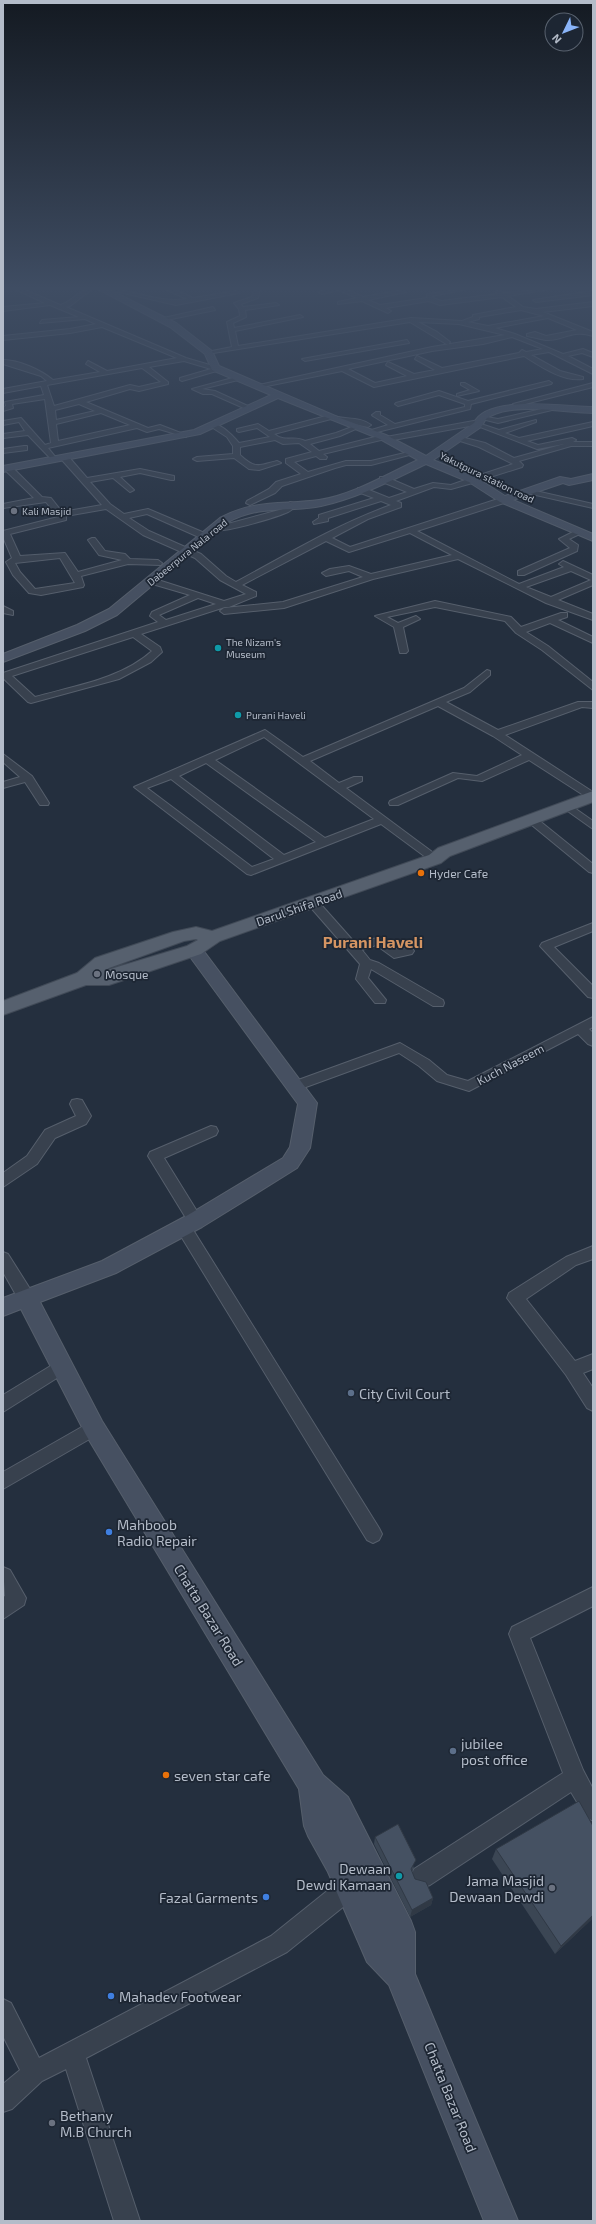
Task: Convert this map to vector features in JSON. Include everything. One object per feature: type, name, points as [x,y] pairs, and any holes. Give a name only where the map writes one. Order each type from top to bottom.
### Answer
[{"type":"main road","points":[[437,858],[451,857],[466,852],[573,810],[593,798]]},
{"type":"main road","name":"Darul Shifa Road","points":[[3,1008],[84,978],[109,978],[194,950],[205,944],[213,937],[437,858],[444,852],[593,798]]},
{"type":"main road","points":[[84,978],[102,963],[166,941],[192,933],[213,937]]},
{"type":"street","points":[[47,393],[51,410],[55,444]]},
{"type":"street","points":[[51,410],[113,393]]},
{"type":"street","points":[[214,393],[248,408]]},
{"type":"street","name":"Yakutpura station road","points":[[273,393],[332,418],[357,427],[373,430],[426,460],[470,478],[504,500],[589,535]]},
{"type":"street","points":[[398,404],[440,393],[468,403],[511,393]]},
{"type":"street","points":[[453,397],[469,393]]},
{"type":"street","points":[[530,393],[542,398]]},
{"type":"street","points":[[519,407],[516,404],[561,393]]},
{"type":"street","points":[[5,468],[184,436],[197,432],[278,395]]},
{"type":"street","points":[[3,409],[11,407],[7,403],[48,397]]},
{"type":"street","points":[[389,399],[427,418]]},
{"type":"street","points":[[80,402],[147,430],[160,426]]},
{"type":"street","points":[[267,433],[332,418],[352,420],[373,430],[468,408],[468,403]]},
{"type":"street","name":"Dabeerpura Nala road","points":[[3,658],[99,620],[113,612],[152,581],[182,549],[222,512],[250,503],[318,503],[346,493],[361,490],[426,460],[460,438],[479,422],[498,410],[519,407],[593,410]]},
{"type":"street","points":[[307,475],[289,461],[317,452],[346,448],[386,438],[479,422],[498,421],[550,409]]},
{"type":"street","points":[[53,423],[102,411]]},
{"type":"street","points":[[378,413],[375,415],[392,425]]},
{"type":"street","points":[[3,423],[21,420],[28,433],[44,447],[53,459]]},
{"type":"street","points":[[146,420],[184,436]]},
{"type":"street","points":[[54,435],[79,433],[126,421]]},
{"type":"street","points":[[501,432],[534,421]]},
{"type":"street","points":[[520,440],[590,421]]},
{"type":"street","points":[[479,422],[545,451]]},
{"type":"street","points":[[212,425],[229,436],[237,446],[236,456]]},
{"type":"street","points":[[44,447],[137,426]]},
{"type":"street","points":[[239,430],[258,426],[283,442],[300,440],[333,466]]},
{"type":"street","points":[[304,443],[338,435],[357,427]]},
{"type":"street","points":[[3,436],[28,433]]},
{"type":"street","points":[[237,446],[276,438]]},
{"type":"street","points":[[317,522],[325,519],[322,516],[386,500],[433,485],[451,487],[470,478],[484,476],[520,465],[482,445],[460,438]]},
{"type":"street","points":[[537,447],[572,440]]},
{"type":"street","points":[[512,460],[571,444],[593,444]]},
{"type":"street","points":[[3,451],[24,448]]},
{"type":"street","points":[[259,468],[274,480],[307,475],[346,463],[371,463],[413,453]]},
{"type":"street","name":"Dabeerpura Nala road","points":[[346,493],[413,453]]},
{"type":"street","points":[[197,459],[236,456],[249,468],[259,468],[277,463]]},
{"type":"street","points":[[65,458],[107,506],[122,517],[146,533],[198,556],[223,578],[276,606]]},
{"type":"street","points":[[397,463],[408,467]]},
{"type":"street","points":[[5,468],[40,499]]},
{"type":"street","points":[[85,481],[140,471],[171,478]]},
{"type":"street","points":[[115,476],[130,490]]},
{"type":"street","points":[[324,537],[349,550],[564,480],[569,482],[593,477]]},
{"type":"street","points":[[383,479],[412,491]]},
{"type":"street","points":[[250,503],[272,491],[274,480]]},
{"type":"street","points":[[236,584],[299,553],[324,537],[365,517],[398,505],[361,490]]},
{"type":"street","points":[[530,491],[541,495],[581,502],[593,506]]},
{"type":"street","points":[[3,506],[40,499],[48,500],[63,518],[7,533]]},
{"type":"street","name":"Dabeerpura Nala road","points":[[199,534],[213,529],[224,520],[248,510],[288,503]]},
{"type":"street","points":[[61,515],[107,506]]},
{"type":"street","points":[[122,517],[148,511],[199,534]]},
{"type":"street","points":[[7,524],[7,533],[18,559]]},
{"type":"street","points":[[410,530],[518,587],[549,601],[593,617]]},
{"type":"street","points":[[520,573],[555,559],[575,547],[564,538],[589,535]]},
{"type":"street","points":[[92,540],[102,552],[122,556],[128,561]]},
{"type":"street","points":[[299,553],[336,543]]},
{"type":"street","name":"Dabeerpura Nala road","points":[[3,646],[86,614],[119,596],[158,563],[182,549]]},
{"type":"street","points":[[62,555],[76,575],[80,585],[38,592],[30,590],[16,573],[10,562],[18,559],[62,555]]},
{"type":"street","points":[[204,612],[284,605],[370,577],[458,556]]},
{"type":"street","points":[[555,559],[570,568],[593,578]]},
{"type":"street","points":[[76,575],[128,561],[158,563]]},
{"type":"street","points":[[326,573],[344,567],[352,567],[370,577]]},
{"type":"street","points":[[518,587],[570,568]]},
{"type":"street","points":[[3,575],[16,573]]},
{"type":"street","points":[[152,581],[226,605]]},
{"type":"street","points":[[549,601],[593,582]]},
{"type":"street","points":[[135,634],[157,649],[157,652],[148,660],[116,677],[31,700],[4,675],[226,605],[253,594]]},
{"type":"street","points":[[165,623],[154,615],[198,595]]},
{"type":"street","points":[[416,619],[398,626],[379,616],[435,604],[508,619],[519,631],[545,648],[593,687]]},
{"type":"street","points":[[86,614],[99,620]]},
{"type":"street","points":[[519,631],[564,615]]},
{"type":"street","points":[[551,620],[593,640]]},
{"type":"street","points":[[398,626],[403,651]]},
{"type":"street","points":[[302,761],[440,703],[467,690],[487,674]]},
{"type":"street","points":[[440,703],[497,734],[593,798]]},
{"type":"street","points":[[497,734],[581,704],[593,705]]},
{"type":"street","points":[[383,819],[251,872],[139,787],[172,775],[265,733],[437,858]]},
{"type":"street","points":[[394,803],[458,775],[478,778],[529,756]]},
{"type":"street","points":[[3,757],[28,778],[44,803]]},
{"type":"street","points":[[207,759],[323,842]]},
{"type":"street","points":[[172,775],[282,859]]},
{"type":"street","points":[[3,785],[28,778]]},
{"type":"street","points":[[338,787],[358,779]]},
{"type":"street","points":[[573,810],[593,826]]},
{"type":"street","points":[[537,824],[593,870]]},
{"type":"street","points":[[312,902],[366,963],[375,966],[438,1002]]},
{"type":"street","points":[[593,927],[546,946],[593,994]]},
{"type":"street","points":[[353,949],[376,941],[383,944],[394,954],[408,951]]},
{"type":"street","points":[[3,1307],[26,1297],[109,1267],[190,1224],[290,1163],[300,1148],[308,1103],[194,950]]},
{"type":"street","points":[[366,963],[362,978],[380,1000]]},
{"type":"street","name":"Kuch Naseem","points":[[295,1086],[400,1048],[424,1063],[442,1078],[469,1086],[593,1021]]},
{"type":"street","points":[[580,1028],[593,1041]]},
{"type":"street","points":[[3,1181],[32,1160],[50,1134],[81,1120],[84,1116],[77,1104]]},
{"type":"street","points":[[211,1131],[155,1156],[190,1224],[373,1534]]},
{"type":"street","points":[[593,1252],[571,1261],[515,1298],[572,1370],[593,1403]]},
{"type":"street","points":[[5,1266],[26,1297]]},
{"type":"street","name":"Chatta Bazar Road","points":[[26,1297],[94,1428],[313,1785],[338,1807],[400,1932],[400,1974]]},
{"type":"street","points":[[572,1370],[593,1361]]},
{"type":"street","points":[[3,1404],[62,1366]]},
{"type":"street","points":[[3,1481],[94,1428]]},
{"type":"street","points":[[3,1576],[17,1598],[3,1609]]},
{"type":"street","points":[[593,1596],[519,1634],[575,1777],[593,1810]]},
{"type":"street","points":[[422,1877],[575,1777]]},
{"type":"street","name":"Chatta Bazar Road","points":[[313,1785],[318,1826],[350,1887],[378,1951],[400,1974],[501,2221]]},
{"type":"street","points":[[3,2100],[34,2073],[73,2054],[279,1944],[350,1887]]},
{"type":"street","points":[[3,2011],[34,2073]]},
{"type":"street","points":[[73,2054],[127,2221]]},
{"type":"building","name":"Jama Masjid Dewaan Dewdi","points":[[579,1801],[593,1826],[593,1915],[561,1946],[496,1849]]},
{"type":"building","points":[[398,1824],[416,1860],[411,1869],[415,1879],[426,1882],[433,1898],[412,1910],[375,1837]]},
{"type":"place","name":"Kali Masjid","points":[[14,511]]},
{"type":"place","name":"The Nizam's Museum","points":[[218,648]]},
{"type":"place","name":"Purani Haveli","points":[[238,715]]},
{"type":"place","name":"Hyder Cafe","points":[[421,873]]},
{"type":"place","name":"Mosque","points":[[97,974]]},
{"type":"place","name":"City Civil Court","points":[[351,1393]]},
{"type":"place","name":"Mahboob Radio Repair","points":[[109,1532]]},
{"type":"place","name":"jubilee post office","points":[[453,1751]]},
{"type":"place","name":"seven star cafe","points":[[166,1775]]},
{"type":"place","name":"Dewaan Dewdi Kamaan","points":[[399,1876]]},
{"type":"place","name":"Jama Masjid Dewaan Dewdi","points":[[552,1888]]},
{"type":"place","name":"Fazal Garments","points":[[266,1897]]},
{"type":"place","name":"Mahadev Footwear","points":[[111,1996]]},
{"type":"place","name":"Bethany M.B Church","points":[[52,2123]]},
{"type":"district","name":"Purani Haveli","points":[[373,941]]}]
